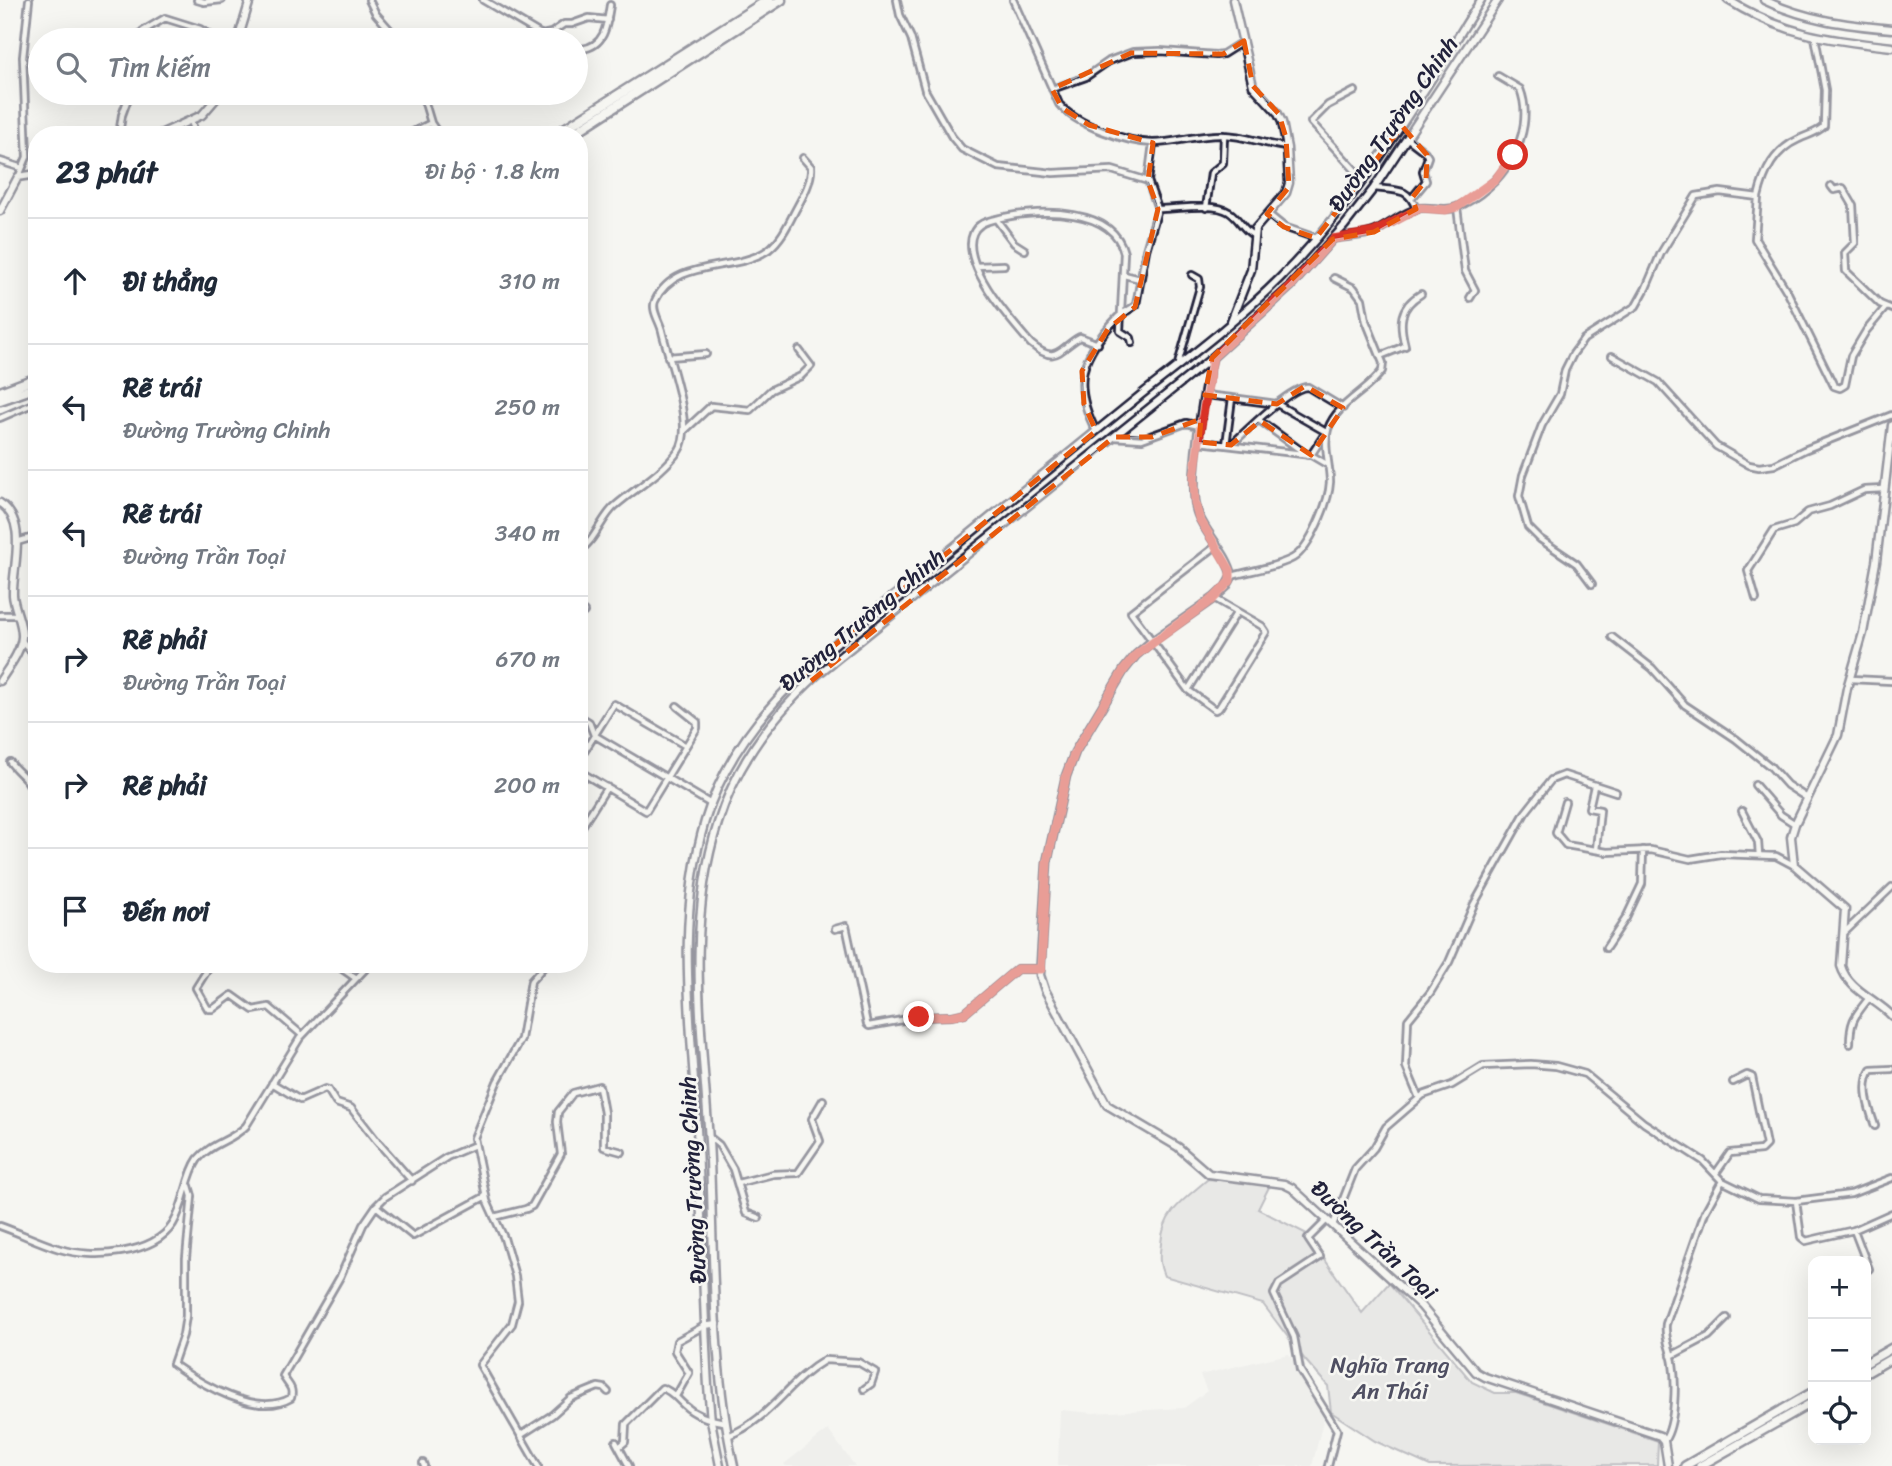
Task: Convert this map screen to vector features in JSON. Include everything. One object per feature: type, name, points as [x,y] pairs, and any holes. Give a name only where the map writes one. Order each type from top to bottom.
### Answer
[{"type":"highway","points":[[569,126],[768,0]]},
{"type":"highway","points":[[585,126],[781,0]]},
{"type":"highway","points":[[0,392],[28,382]]},
{"type":"highway","points":[[0,400],[28,390]]},
{"type":"main road","points":[[1230,324],[1251,270],[1253,235],[1258,224],[1288,190],[1287,148],[1280,116],[1253,86],[1233,0]]},
{"type":"main road","name":"Đường Trường Chinh","points":[[720,1466],[711,1420],[704,1326],[698,1146],[687,949],[687,910],[697,852],[711,804],[747,735],[801,673],[1230,324],[1280,278],[1364,180],[1481,0]]},
{"type":"main road","name":"Đường Trường Chinh","points":[[734,1466],[724,1422],[717,1324],[698,950],[702,899],[710,855],[723,808],[748,756],[773,721],[810,682],[1213,357],[1290,287],[1374,188],[1498,0]]},
{"type":"main road","points":[[1728,0],[1772,24],[1815,37],[1892,47]]},
{"type":"main road","points":[[1764,0],[1796,14],[1819,20],[1892,29]]},
{"type":"main road","points":[[241,28],[248,1]]},
{"type":"main road","points":[[179,126],[202,115],[211,105]]},
{"type":"main road","points":[[1402,125],[1410,136]]},
{"type":"main road","points":[[0,211],[18,177],[28,175]]},
{"type":"main road","points":[[1213,357],[1194,478],[1195,503],[1199,518],[1232,576]]},
{"type":"main road","points":[[1144,393],[1153,405]]},
{"type":"main road","points":[[1892,425],[1877,562],[1838,736],[1791,837],[1794,865],[1843,906],[1846,914],[1843,972],[1849,982],[1892,1016]]},
{"type":"main road","points":[[0,503],[10,512],[17,542],[13,595],[22,640],[3,670],[0,681]]},
{"type":"main road","name":"Đường Trần Toại","points":[[1232,576],[1226,587],[1214,598],[1136,655],[1087,730],[1069,764],[1047,862],[1041,969],[1045,990],[1107,1105],[1178,1147],[1209,1174],[1284,1184],[1300,1194],[1421,1306],[1480,1375],[1660,1436],[1664,1441]]},
{"type":"main road","points":[[801,673],[810,682]]},
{"type":"main road","points":[[697,852],[710,855]]},
{"type":"main road","points":[[1871,1360],[1892,1348]]},
{"type":"main road","points":[[1871,1370],[1892,1358]]},
{"type":"main road","points":[[1685,1466],[1808,1395]]},
{"type":"main road","points":[[1700,1466],[1808,1405]]},
{"type":"main road","points":[[1664,1441],[1668,1466]]},
{"type":"street","points":[[18,177],[27,157],[23,57],[29,0]]},
{"type":"street","points":[[197,0],[222,0]]},
{"type":"street","points":[[369,0],[376,14],[388,28]]},
{"type":"street","points":[[483,0],[529,28]]},
{"type":"street","points":[[897,0],[925,90],[962,149],[998,167],[1054,173],[1112,170],[1148,181]]},
{"type":"street","points":[[1013,0],[1062,108],[1088,125],[1153,143],[1224,135],[1287,148]]},
{"type":"street","points":[[588,48],[598,43],[608,20],[610,5]]},
{"type":"street","points":[[147,28],[165,18],[197,28]]},
{"type":"street","points":[[558,28],[589,18],[608,20]]},
{"type":"street","points":[[1815,37],[1825,90],[1824,126],[1819,131],[1793,142],[1775,157],[1763,178],[1758,197],[1755,239],[1788,293],[1834,386],[1840,388],[1845,385],[1851,356],[1885,307]]},
{"type":"street","points":[[1052,89],[1086,77],[1106,63],[1131,53],[1160,51],[1221,54],[1244,41]]},
{"type":"street","points":[[1333,239],[1374,232],[1416,209],[1446,210],[1457,207],[1495,180],[1513,155],[1524,130],[1525,118],[1521,90],[1498,76]]},
{"type":"street","points":[[1355,91],[1328,105],[1311,122],[1364,180]]},
{"type":"street","points":[[120,126],[125,105]]},
{"type":"street","points":[[426,105],[433,126]]},
{"type":"street","points":[[191,121],[193,126]]},
{"type":"street","points":[[425,126],[431,123]]},
{"type":"street","points":[[1206,208],[1211,173],[1223,163],[1224,135]]},
{"type":"street","points":[[1410,136],[1427,157],[1423,171],[1426,181],[1412,198]]},
{"type":"street","points":[[1096,431],[1084,404],[1081,376],[1098,344],[1120,314],[1136,304],[1158,209],[1148,181],[1153,143]]},
{"type":"street","points":[[588,542],[612,508],[650,479],[679,450],[684,431],[680,400],[660,322],[654,309],[661,292],[685,273],[753,257],[771,247],[786,230],[808,183],[810,167],[803,158]]},
{"type":"street","points":[[0,161],[22,168]]},
{"type":"street","points":[[1831,186],[1834,190],[1843,188],[1853,205],[1854,243],[1845,253],[1846,271],[1880,304],[1892,309]]},
{"type":"street","points":[[1374,188],[1405,192],[1412,198],[1416,209]]},
{"type":"street","points":[[1592,584],[1577,564],[1531,530],[1518,496],[1530,452],[1560,394],[1568,362],[1584,339],[1636,306],[1661,253],[1696,196],[1720,192],[1758,197]]},
{"type":"street","points":[[1457,207],[1465,271],[1475,290],[1470,298]]},
{"type":"street","points":[[1158,209],[1206,208],[1228,211],[1244,230],[1253,235]]},
{"type":"street","points":[[1098,344],[1080,337],[1058,353],[1049,354],[1040,351],[1026,338],[1000,305],[976,267],[971,242],[980,224],[996,219],[1050,212],[1090,220],[1110,230],[1120,242],[1124,256],[1120,331],[1131,338],[1132,343]]},
{"type":"street","points":[[1268,214],[1284,227],[1316,238]]},
{"type":"street","points":[[996,219],[1014,243],[1025,250]]},
{"type":"street","points":[[976,267],[1004,265]]},
{"type":"street","points":[[1124,275],[1140,279]]},
{"type":"street","points":[[1177,367],[1200,287],[1199,279],[1192,275]]},
{"type":"street","points":[[1309,455],[1343,408],[1381,373],[1383,366],[1366,321],[1360,294],[1335,278]]},
{"type":"street","points":[[1380,356],[1405,346],[1401,324],[1403,310],[1409,301],[1421,294]]},
{"type":"street","points":[[684,431],[711,406],[750,411],[771,390],[806,373],[811,366],[810,362],[799,350]]},
{"type":"street","points":[[668,357],[706,354]]},
{"type":"street","points":[[1612,356],[1658,382],[1716,446],[1749,465],[1774,465],[1804,450],[1892,415]]},
{"type":"street","points":[[1228,445],[1278,404],[1305,386],[1343,408]]},
{"type":"street","points":[[1205,395],[1278,404],[1327,429]]},
{"type":"street","points":[[1228,445],[1232,398]]},
{"type":"street","points":[[0,418],[28,406]]},
{"type":"street","points":[[1259,421],[1328,465]]},
{"type":"street","points":[[1114,437],[1152,437],[1186,423],[1201,426]]},
{"type":"street","points":[[1232,576],[1288,561],[1298,554],[1317,525],[1330,484],[1327,429]]},
{"type":"street","points":[[1243,434],[1247,447]]},
{"type":"street","points":[[1199,442],[1309,455]]},
{"type":"street","points":[[1756,599],[1748,571],[1774,530],[1794,524],[1808,512],[1830,506],[1864,490],[1884,489]]},
{"type":"street","points":[[17,542],[28,539]]},
{"type":"street","points":[[1214,598],[1265,628],[1266,632],[1219,708],[1215,710],[1188,690],[1132,614],[1133,609],[1216,546]]},
{"type":"street","points":[[1188,690],[1237,612]]},
{"type":"street","points":[[0,615],[18,615]]},
{"type":"street","points":[[1612,637],[1652,668],[1685,705],[1736,739],[1771,767],[1787,785],[1807,798]]},
{"type":"street","points":[[22,640],[28,647]]},
{"type":"street","points":[[1850,679],[1892,681]]},
{"type":"street","points":[[588,744],[614,704],[685,746]]},
{"type":"street","points":[[588,776],[646,811],[697,728],[697,722],[677,706]]},
{"type":"street","points":[[588,721],[594,734],[711,804]]},
{"type":"street","points":[[10,762],[28,782]]},
{"type":"street","points":[[1419,1098],[1406,1067],[1408,1020],[1430,993],[1449,962],[1479,894],[1525,813],[1544,787],[1559,776],[1564,775],[1616,792]]},
{"type":"street","points":[[1755,785],[1781,815],[1795,824]]},
{"type":"street","points":[[1594,786],[1589,808],[1600,810],[1596,850]]},
{"type":"street","points":[[588,817],[607,787]]},
{"type":"street","points":[[1565,802],[1556,833],[1566,845],[1607,852],[1658,851],[1690,859],[1716,854],[1759,855],[1779,857],[1794,865]]},
{"type":"street","points":[[1742,811],[1758,842],[1759,855]]},
{"type":"street","points":[[1606,948],[1626,918],[1642,884],[1643,850]]},
{"type":"street","points":[[1843,934],[1892,887]]},
{"type":"street","points":[[835,929],[846,926],[869,1026],[919,1017],[965,1013],[1017,969],[1041,969]]},
{"type":"street","points":[[206,973],[197,988],[208,1009],[213,1009],[232,995],[253,1010],[269,1007],[302,1035]]},
{"type":"street","points":[[348,973],[355,978]]},
{"type":"street","points":[[0,1226],[72,1252],[130,1251],[152,1244],[168,1232],[176,1218],[198,1159],[210,1147],[241,1131],[302,1035],[360,973]]},
{"type":"street","points":[[538,973],[531,981],[521,1039],[497,1083],[476,1131],[475,1145],[486,1196],[504,1238],[515,1276],[518,1303],[512,1324],[480,1365],[538,1466]]},
{"type":"street","points":[[1850,1044],[1853,1019],[1869,998]]},
{"type":"street","points":[[1328,1466],[1337,1430],[1300,1370],[1294,1337],[1274,1294],[1279,1284],[1320,1257],[1308,1239],[1330,1222],[1355,1169],[1374,1148],[1386,1127],[1419,1098],[1452,1085],[1483,1066],[1556,1066],[1585,1074],[1644,1123],[1674,1140],[1716,1173],[1722,1181],[1759,1199],[1796,1201],[1851,1194],[1892,1178]]},
{"type":"street","points":[[1875,1126],[1869,1111],[1867,1077],[1871,1070],[1892,1069]]},
{"type":"street","points":[[1716,1173],[1730,1153],[1761,1150],[1766,1145],[1752,1077],[1747,1075],[1733,1082]]},
{"type":"street","points":[[272,1083],[300,1100],[328,1090],[338,1104],[351,1108],[412,1181]]},
{"type":"street","points":[[494,1217],[528,1209],[539,1195],[561,1154],[558,1112],[573,1093],[599,1086],[604,1113],[604,1147],[622,1152]]},
{"type":"street","points":[[738,1183],[773,1174],[800,1172],[820,1141],[812,1119],[823,1100]]},
{"type":"street","points":[[709,1136],[727,1158],[738,1183],[746,1213],[759,1218]]},
{"type":"street","points":[[188,1186],[192,1196],[186,1258],[186,1316],[173,1364],[221,1394],[264,1404],[286,1401],[291,1398],[291,1388],[283,1376],[340,1277],[363,1225],[376,1206],[385,1197],[447,1157],[475,1145]]},
{"type":"street","points":[[1664,1441],[1669,1430],[1674,1379],[1666,1324],[1705,1212],[1722,1181]]},
{"type":"street","points":[[376,1206],[413,1236],[486,1196]]},
{"type":"street","points":[[1796,1201],[1803,1240],[1815,1240],[1854,1230],[1892,1213]]},
{"type":"street","points":[[1854,1230],[1863,1256]]},
{"type":"street","points":[[1671,1356],[1709,1336],[1727,1318]]},
{"type":"street","points":[[677,1396],[689,1373],[675,1351],[675,1345],[680,1339],[704,1326],[717,1324]]},
{"type":"street","points":[[727,1437],[748,1427],[774,1406],[795,1382],[825,1360],[858,1362],[875,1372],[871,1384],[864,1389]]},
{"type":"street","points":[[521,1435],[552,1415],[571,1398],[598,1387],[608,1392]]},
{"type":"street","points":[[629,1466],[617,1445],[625,1442],[626,1424],[660,1389],[666,1388],[688,1409],[711,1420],[724,1422]]},
{"type":"highlighted area","points":[[1244,41],[1253,86],[1279,114],[1286,138],[1289,187],[1267,214],[1284,227],[1316,238],[1402,126],[1427,155],[1426,180],[1412,198],[1416,209],[1374,232],[1333,239],[1212,358],[1205,395],[1277,404],[1305,386],[1343,408],[1311,455],[1260,421],[1231,445],[1199,442],[1201,419],[1152,437],[1114,437],[810,682],[802,672],[1096,431],[1084,404],[1082,371],[1108,329],[1135,307],[1158,209],[1148,181],[1153,143],[1089,125],[1062,108],[1052,89],[1131,53],[1223,54]]},
{"type":"shaded area","points":[[1289,1354],[1324,1417],[1312,1466],[1058,1466],[1060,1410],[1093,1413],[1184,1408],[1207,1391],[1200,1375]]},
{"type":"shaded area","points":[[828,1430],[855,1466],[784,1464]]},
{"type":"green space","name":"Nghĩa Trang An Thái","points":[[1208,1179],[1270,1185],[1258,1209],[1307,1234],[1362,1313],[1389,1283],[1472,1382],[1495,1393],[1516,1393],[1658,1441],[1657,1465],[1430,1466],[1375,1441],[1331,1412],[1328,1386],[1263,1304],[1164,1276],[1160,1257],[1166,1223],[1177,1207]]},
{"type":"route","points":[[919,1017],[965,1013],[1017,969],[1041,969],[1047,862],[1069,764],[1098,711],[1136,655],[1214,598],[1230,581],[1230,570],[1199,518],[1195,503],[1194,478],[1213,357],[1290,287],[1333,239],[1374,232],[1416,209],[1446,210],[1457,207],[1495,180],[1513,155]]}]
